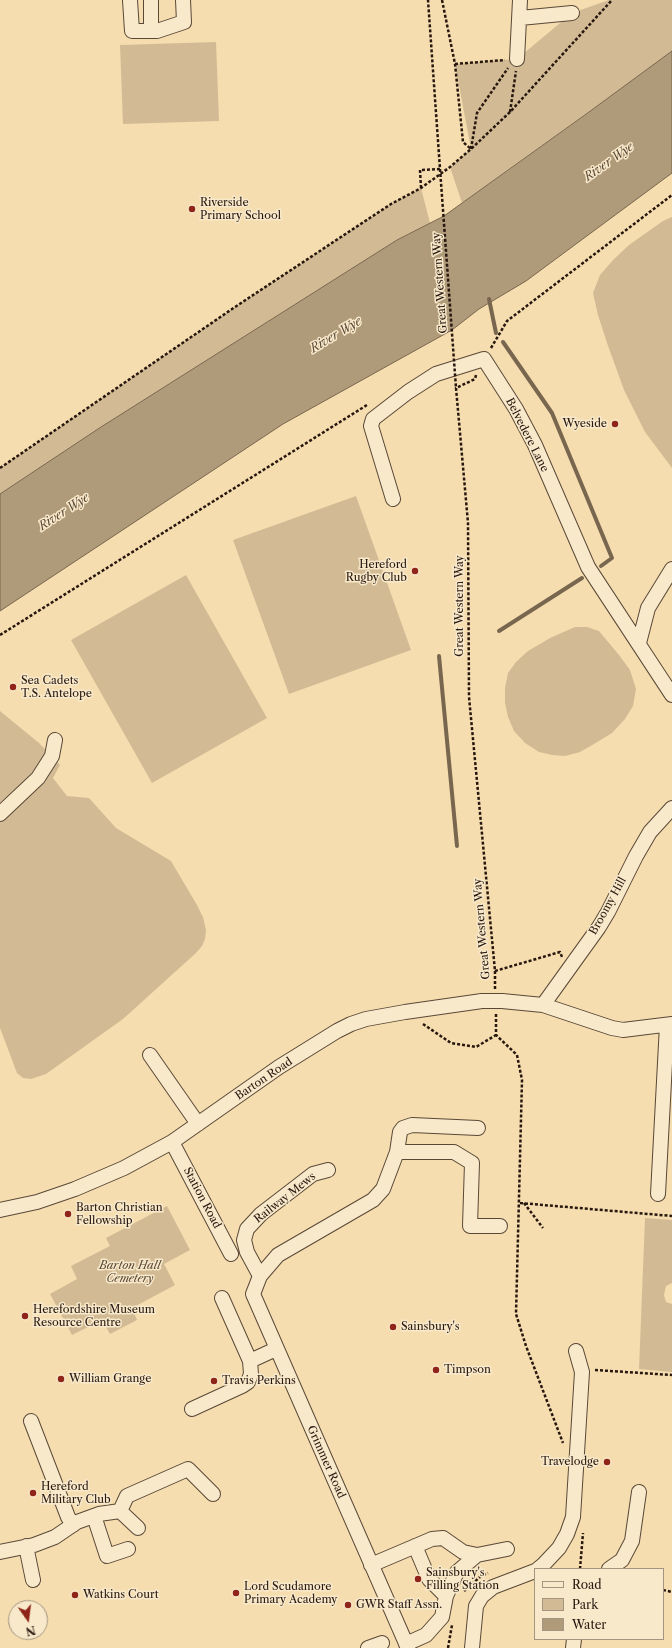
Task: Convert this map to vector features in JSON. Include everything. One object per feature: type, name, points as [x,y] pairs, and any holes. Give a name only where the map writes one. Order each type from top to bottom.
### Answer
[{"type":"street","points":[[130,0],[132,31],[157,31],[184,22],[183,0]]},
{"type":"street","points":[[151,0],[151,31]]},
{"type":"street","points":[[517,59],[520,0]]},
{"type":"street","points":[[520,18],[572,13]]},
{"type":"street","points":[[392,499],[371,426],[373,419],[408,392],[436,374],[484,359]]},
{"type":"street","name":"Belvedere Lane","points":[[484,359],[516,409],[535,446],[588,567],[672,695]]},
{"type":"street","points":[[639,643],[648,608],[672,569]]},
{"type":"street","points":[[0,814],[38,778],[52,756],[56,740]]},
{"type":"street","name":"Broomy Hill","points":[[543,1005],[608,912],[636,856],[650,832],[672,808]]},
{"type":"street","name":"Barton Road","points":[[0,1210],[37,1202],[75,1189],[124,1168],[172,1142],[279,1067],[337,1030],[366,1018],[482,1001],[543,1005],[612,1028],[623,1030],[640,1029],[669,1024]]},
{"type":"street","points":[[658,1194],[669,1024]]},
{"type":"street","points":[[150,1055],[198,1124]]},
{"type":"street","points":[[260,1276],[278,1255],[373,1200],[384,1189],[397,1152],[400,1132],[406,1126],[478,1128]]},
{"type":"street","name":"Station Road","points":[[172,1142],[231,1254]]},
{"type":"street","points":[[397,1152],[454,1152],[472,1163],[470,1226],[500,1226]]},
{"type":"street","name":"Railway Mews","points":[[260,1276],[247,1252],[244,1240],[247,1229],[261,1214],[313,1174],[328,1170]]},
{"type":"street","name":"Grimmer Road","points":[[260,1276],[253,1294],[407,1646]]},
{"type":"street","points":[[192,1409],[242,1386],[248,1382],[251,1374],[250,1361],[222,1298]]},
{"type":"street","points":[[250,1361],[276,1349]]},
{"type":"street","points":[[540,1568],[559,1548],[567,1534],[573,1517],[582,1372],[576,1351]]},
{"type":"street","points":[[31,1421],[68,1517],[73,1525]]},
{"type":"street","points":[[120,1511],[127,1496],[188,1469],[213,1494]]},
{"type":"street","points":[[611,1568],[622,1560],[632,1541],[639,1492]]},
{"type":"street","points":[[0,1552],[55,1537],[73,1525],[94,1516],[120,1511]]},
{"type":"street","points":[[120,1511],[138,1528]]},
{"type":"street","points":[[94,1516],[107,1556],[128,1549]]},
{"type":"street","points":[[371,1566],[432,1539],[443,1538],[463,1552],[477,1555],[507,1549]]},
{"type":"street","points":[[26,1546],[33,1580]]},
{"type":"street","points":[[415,1546],[429,1579],[446,1596]]},
{"type":"street","points":[[407,1646],[426,1635],[442,1617],[446,1596],[457,1572],[477,1555]]},
{"type":"street","points":[[472,1648],[476,1606],[482,1596],[493,1588],[534,1572]]},
{"type":"street","points":[[368,1648],[382,1643]]},
{"type":"path","name":"Great Western Way","points":[[428,0],[456,388],[468,523],[469,697],[498,1002],[496,1034]]},
{"type":"path","points":[[442,0],[455,64],[463,142],[471,150]]},
{"type":"path","points":[[0,468],[235,307],[391,204],[421,188],[471,150],[510,112],[612,0]]},
{"type":"path","points":[[455,64],[517,59]]},
{"type":"path","points":[[510,112],[517,59]]},
{"type":"path","points":[[471,150],[477,113],[505,72],[517,59]]},
{"type":"path","points":[[421,188],[420,170],[440,169]]},
{"type":"path","points":[[484,359],[507,321],[672,194]]},
{"type":"path","points":[[0,635],[371,402]]},
{"type":"path","points":[[495,971],[560,952],[568,970]]},
{"type":"path","points":[[405,1012],[451,1043],[476,1047],[496,1034],[517,1055],[522,1080],[516,1314],[535,1370],[563,1441],[563,1449]]},
{"type":"path","points":[[520,1203],[672,1216]]},
{"type":"path","points":[[524,1203],[543,1228]]},
{"type":"path","points":[[593,1377],[594,1370],[672,1376]]},
{"type":"path","points":[[580,1568],[583,1529]]},
{"type":"path","points":[[470,1584],[481,1576],[494,1571]]},
{"type":"green space","points":[[609,0],[672,0],[672,52],[462,203],[450,167],[471,149],[455,64],[517,59],[572,13]]},
{"type":"green space","points":[[216,42],[219,121],[123,124],[120,45]]},
{"type":"green space","points":[[421,188],[430,223],[397,240],[101,427],[0,494],[0,468],[235,307],[391,204]]},
{"type":"green space","points":[[672,217],[672,468],[645,432],[624,390],[598,315],[593,293],[600,275],[614,259],[629,245],[663,221]]},
{"type":"green space","points":[[356,496],[411,650],[289,694],[233,540]]},
{"type":"green space","points":[[186,575],[267,718],[152,783],[71,640]]},
{"type":"green space","points":[[575,627],[587,627],[599,631],[619,655],[630,670],[636,689],[633,706],[625,719],[612,733],[580,752],[565,756],[539,752],[525,743],[514,731],[508,717],[505,703],[505,688],[508,673],[516,662],[528,651],[550,638]]},
{"type":"green space","points":[[0,711],[39,743],[60,765],[53,778],[67,796],[89,798],[116,828],[171,861],[197,905],[203,917],[206,930],[205,939],[202,946],[196,953],[123,1019],[46,1074],[31,1079],[23,1078],[17,1073],[0,1028]]},
{"type":"green space","name":"Barton Hall Cemetery","points":[[167,1206],[190,1250],[164,1264],[175,1285],[132,1308],[137,1320],[110,1334],[102,1320],[72,1335],[50,1294],[77,1279],[71,1266],[110,1246],[106,1238]]},
{"type":"green space","points":[[645,1218],[672,1220],[672,1283],[666,1286],[664,1295],[666,1302],[672,1304],[672,1372],[639,1369]]},
{"type":"water","name":"River Wye","points":[[672,51],[672,173],[526,281],[479,309],[452,330],[283,424],[0,611],[0,494],[101,427],[397,240],[444,216]]},
{"type":"waterway","points":[[489,299],[496,333]]},
{"type":"waterway","points":[[503,342],[552,413],[612,558],[601,566]]},
{"type":"waterway","points":[[499,631],[582,578]]},
{"type":"waterway","points":[[439,656],[457,846]]},
{"type":"place","name":"Riverside Primary School","points":[[192,209]]},
{"type":"place","name":"Wyeside","points":[[615,424]]},
{"type":"place","name":"Hereford Rugby Club","points":[[415,571]]},
{"type":"place","name":"Sea Cadets T.S. Antelope","points":[[13,687]]},
{"type":"place","name":"Barton Christian Fellowship","points":[[68,1214]]},
{"type":"place","name":"Herefordshire Museum Resource Centre","points":[[25,1316]]},
{"type":"place","name":"Sainsbury's","points":[[393,1327]]},
{"type":"place","name":"Timpson","points":[[436,1370]]},
{"type":"place","name":"William Grange","points":[[61,1379]]},
{"type":"place","name":"Travis Perkins","points":[[214,1381]]},
{"type":"place","name":"Travelodge","points":[[607,1462]]},
{"type":"place","name":"Hereford Military Club","points":[[33,1493]]},
{"type":"place","name":"Sainsbury's Filling Station","points":[[418,1579]]},
{"type":"place","name":"Lord Scudamore Primary Academy","points":[[236,1593]]},
{"type":"place","name":"Watkins Court","points":[[75,1595]]},
{"type":"place","name":"GWR Staff Assn.","points":[[348,1605]]}]
